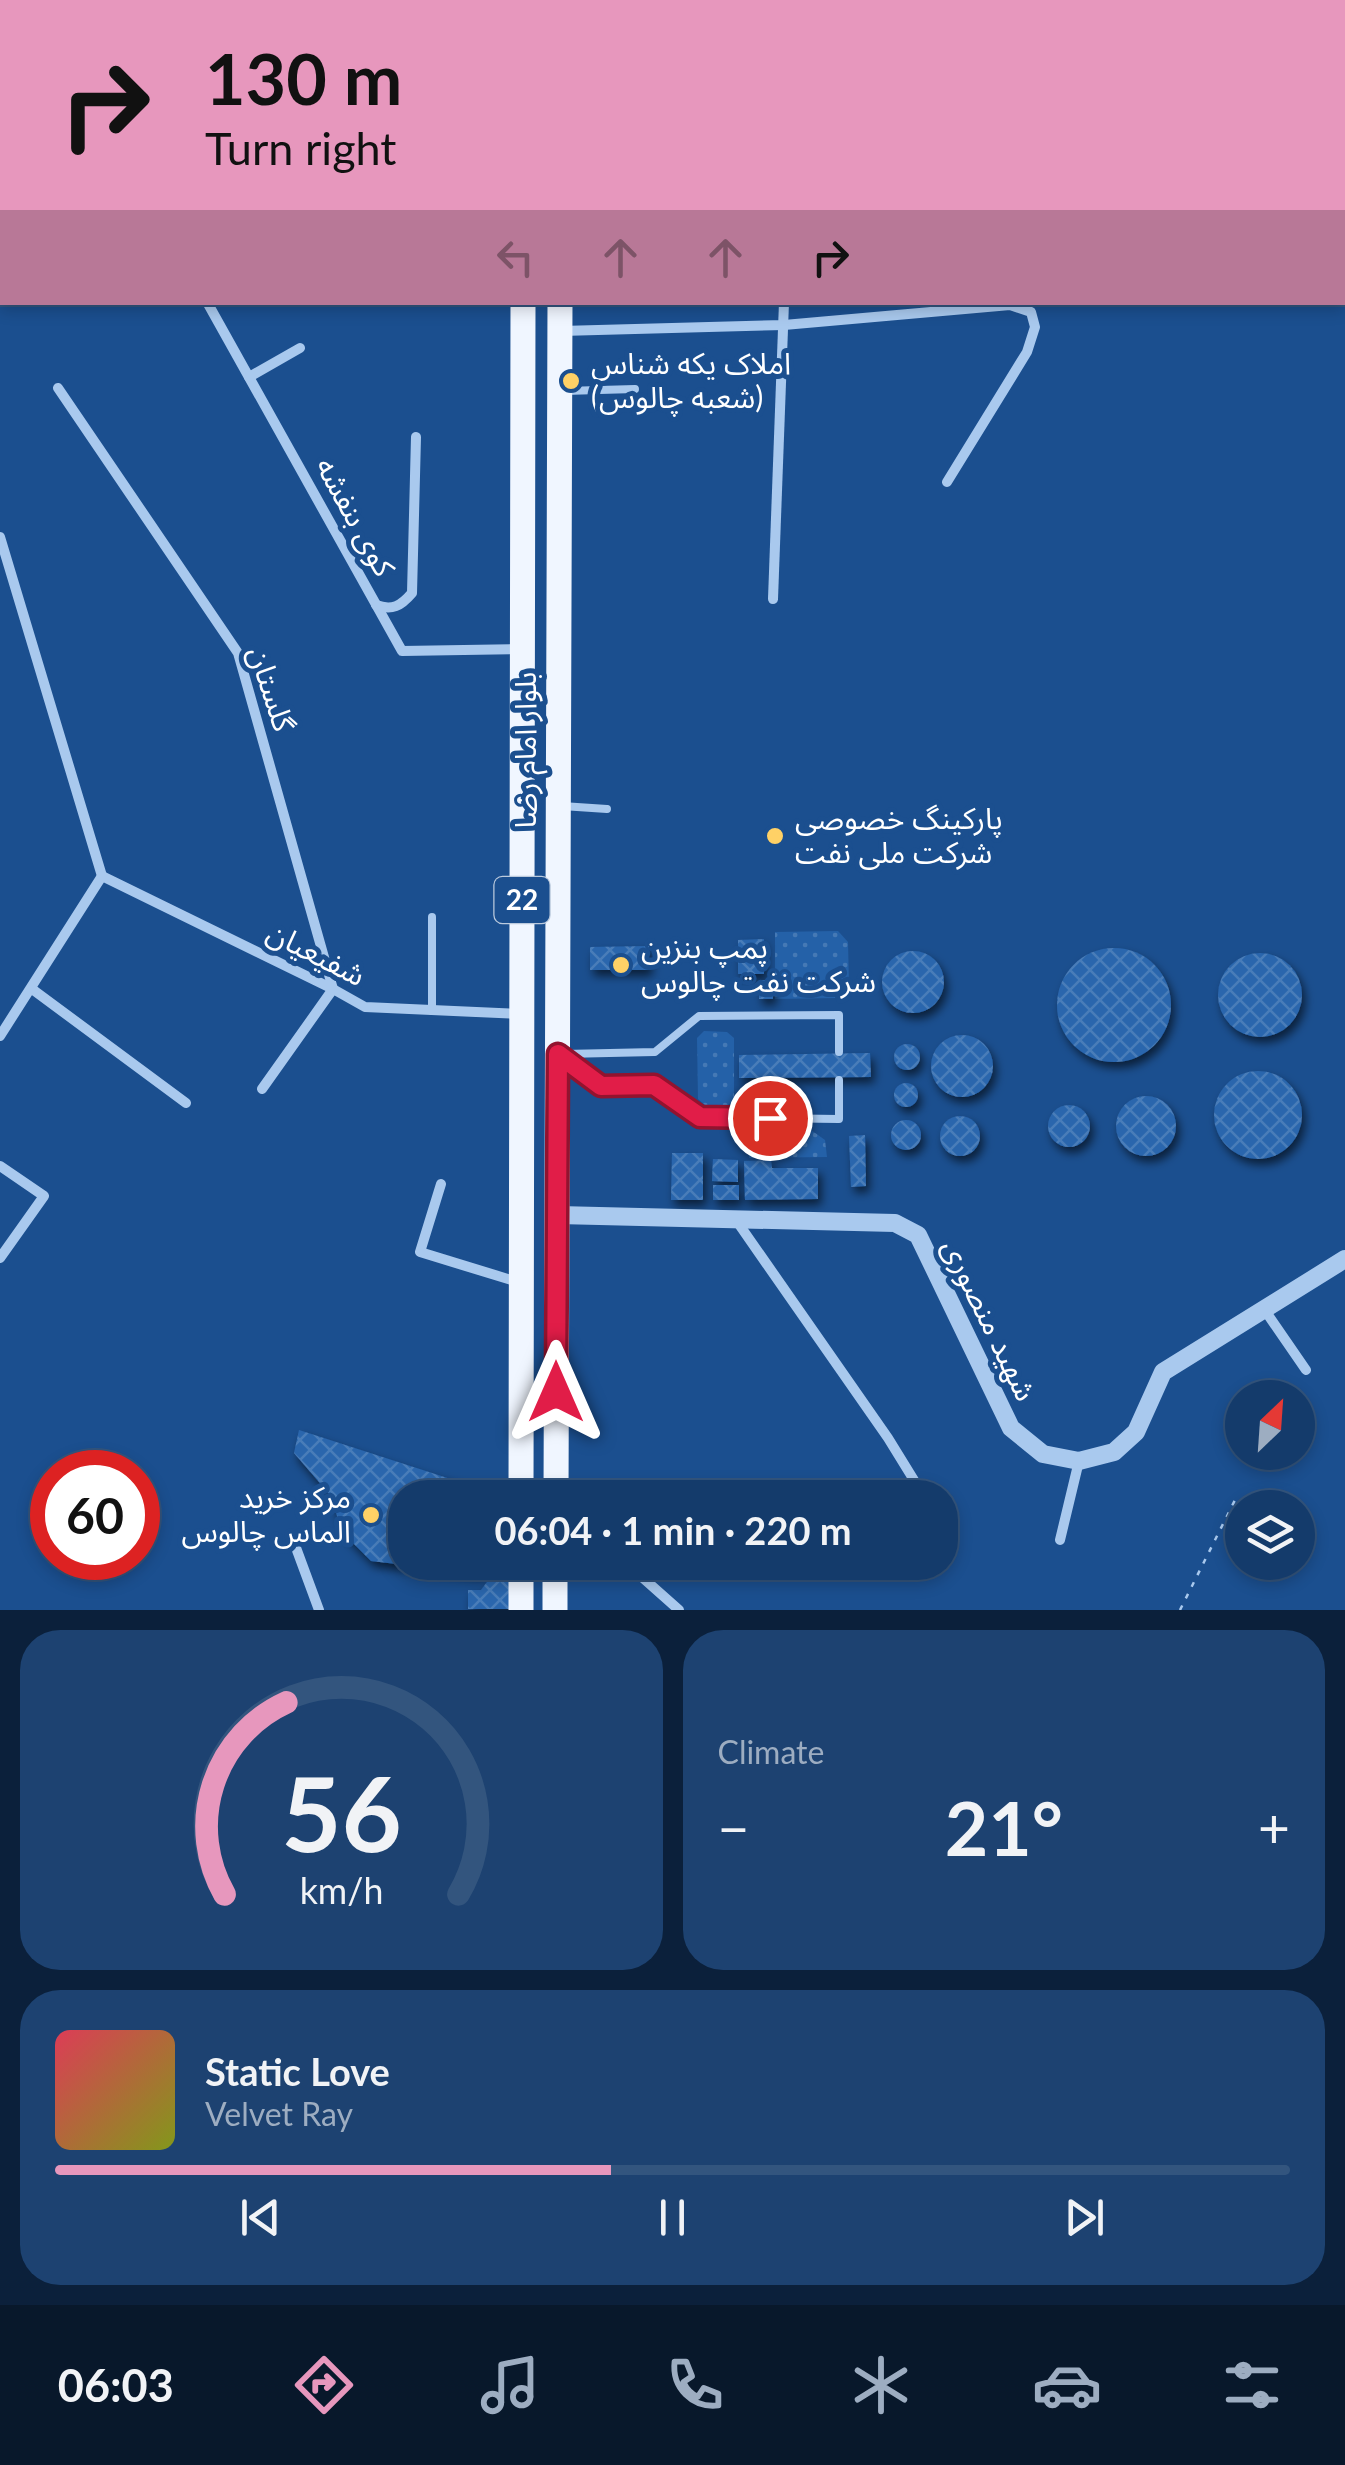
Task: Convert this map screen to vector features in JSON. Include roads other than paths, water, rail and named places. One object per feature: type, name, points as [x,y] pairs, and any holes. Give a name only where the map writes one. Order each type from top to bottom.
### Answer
[{"type":"main road","name":"بلوار امام رضا","points":[[522,1480],[523,305]]},
{"type":"main road","name":"بلوار امام رضا","points":[[556,1480],[560,305]]},
{"type":"main road","points":[[522,806],[558,806]]},
{"type":"main road","points":[[524,1054],[558,1054]]},
{"type":"main road","points":[[521,1580],[521,1610]]},
{"type":"main road","points":[[555,1580],[555,1610]]},
{"type":"street","name":"کوی بنفشه","points":[[210,305],[402,650],[522,649]]},
{"type":"street","points":[[772,599],[784,305]]},
{"type":"street","points":[[560,332],[784,325],[1010,305],[1031,312],[1035,328],[1028,352],[947,482]]},
{"type":"street","points":[[249,377],[300,348]]},
{"type":"street","name":"گلستان","points":[[58,388],[238,653],[333,988]]},
{"type":"street","points":[[375,604],[386,609],[402,605],[412,593],[416,437]]},
{"type":"street","points":[[0,537],[102,876],[0,1036]]},
{"type":"street","name":"شفیعیان","points":[[102,876],[365,1007],[523,1014]]},
{"type":"street","points":[[262,1089],[333,988]]},
{"type":"street","points":[[32,990],[186,1102]]},
{"type":"street","points":[[0,1166],[44,1196],[0,1258]]},
{"type":"street","points":[[441,1184],[420,1252],[522,1283]]},
{"type":"street","name":"شهید منصوری","points":[[558,1215],[895,1223],[918,1235],[1011,1428],[1043,1454],[1080,1461]]},
{"type":"street","points":[[736,1219],[914,1480]]},
{"type":"street","points":[[1060,1540],[1080,1461],[1114,1452],[1136,1432],[1163,1372],[1345,1258]]},
{"type":"street","points":[[1264,1310],[1306,1370]]},
{"type":"street","points":[[294,1545],[320,1610]]},
{"type":"street","points":[[645,1580],[679,1610]]},
{"type":"lane","points":[[559,392],[635,389]]},
{"type":"lane","points":[[558,806],[607,809]]},
{"type":"lane","points":[[432,918],[432,1010]]},
{"type":"lane","points":[[558,1054],[655,1052],[699,1016],[840,1015],[840,1052]]},
{"type":"lane","points":[[558,1054],[601,1086],[654,1085],[700,1117],[839,1118],[839,1080]]},
{"type":"place","name":"املاک یکه شناس (شعبه چالوس)","points":[[571,381]]},
{"type":"place","name":"پارکینگ خصوصی شرکت ملی نفت","points":[[775,836]]},
{"type":"place","name":"پمپ بنزین شرکت نفت چالوس","points":[[621,965]]},
{"type":"place","name":"مرکز خرید الماس چالوس","points":[[371,1515]]}]
